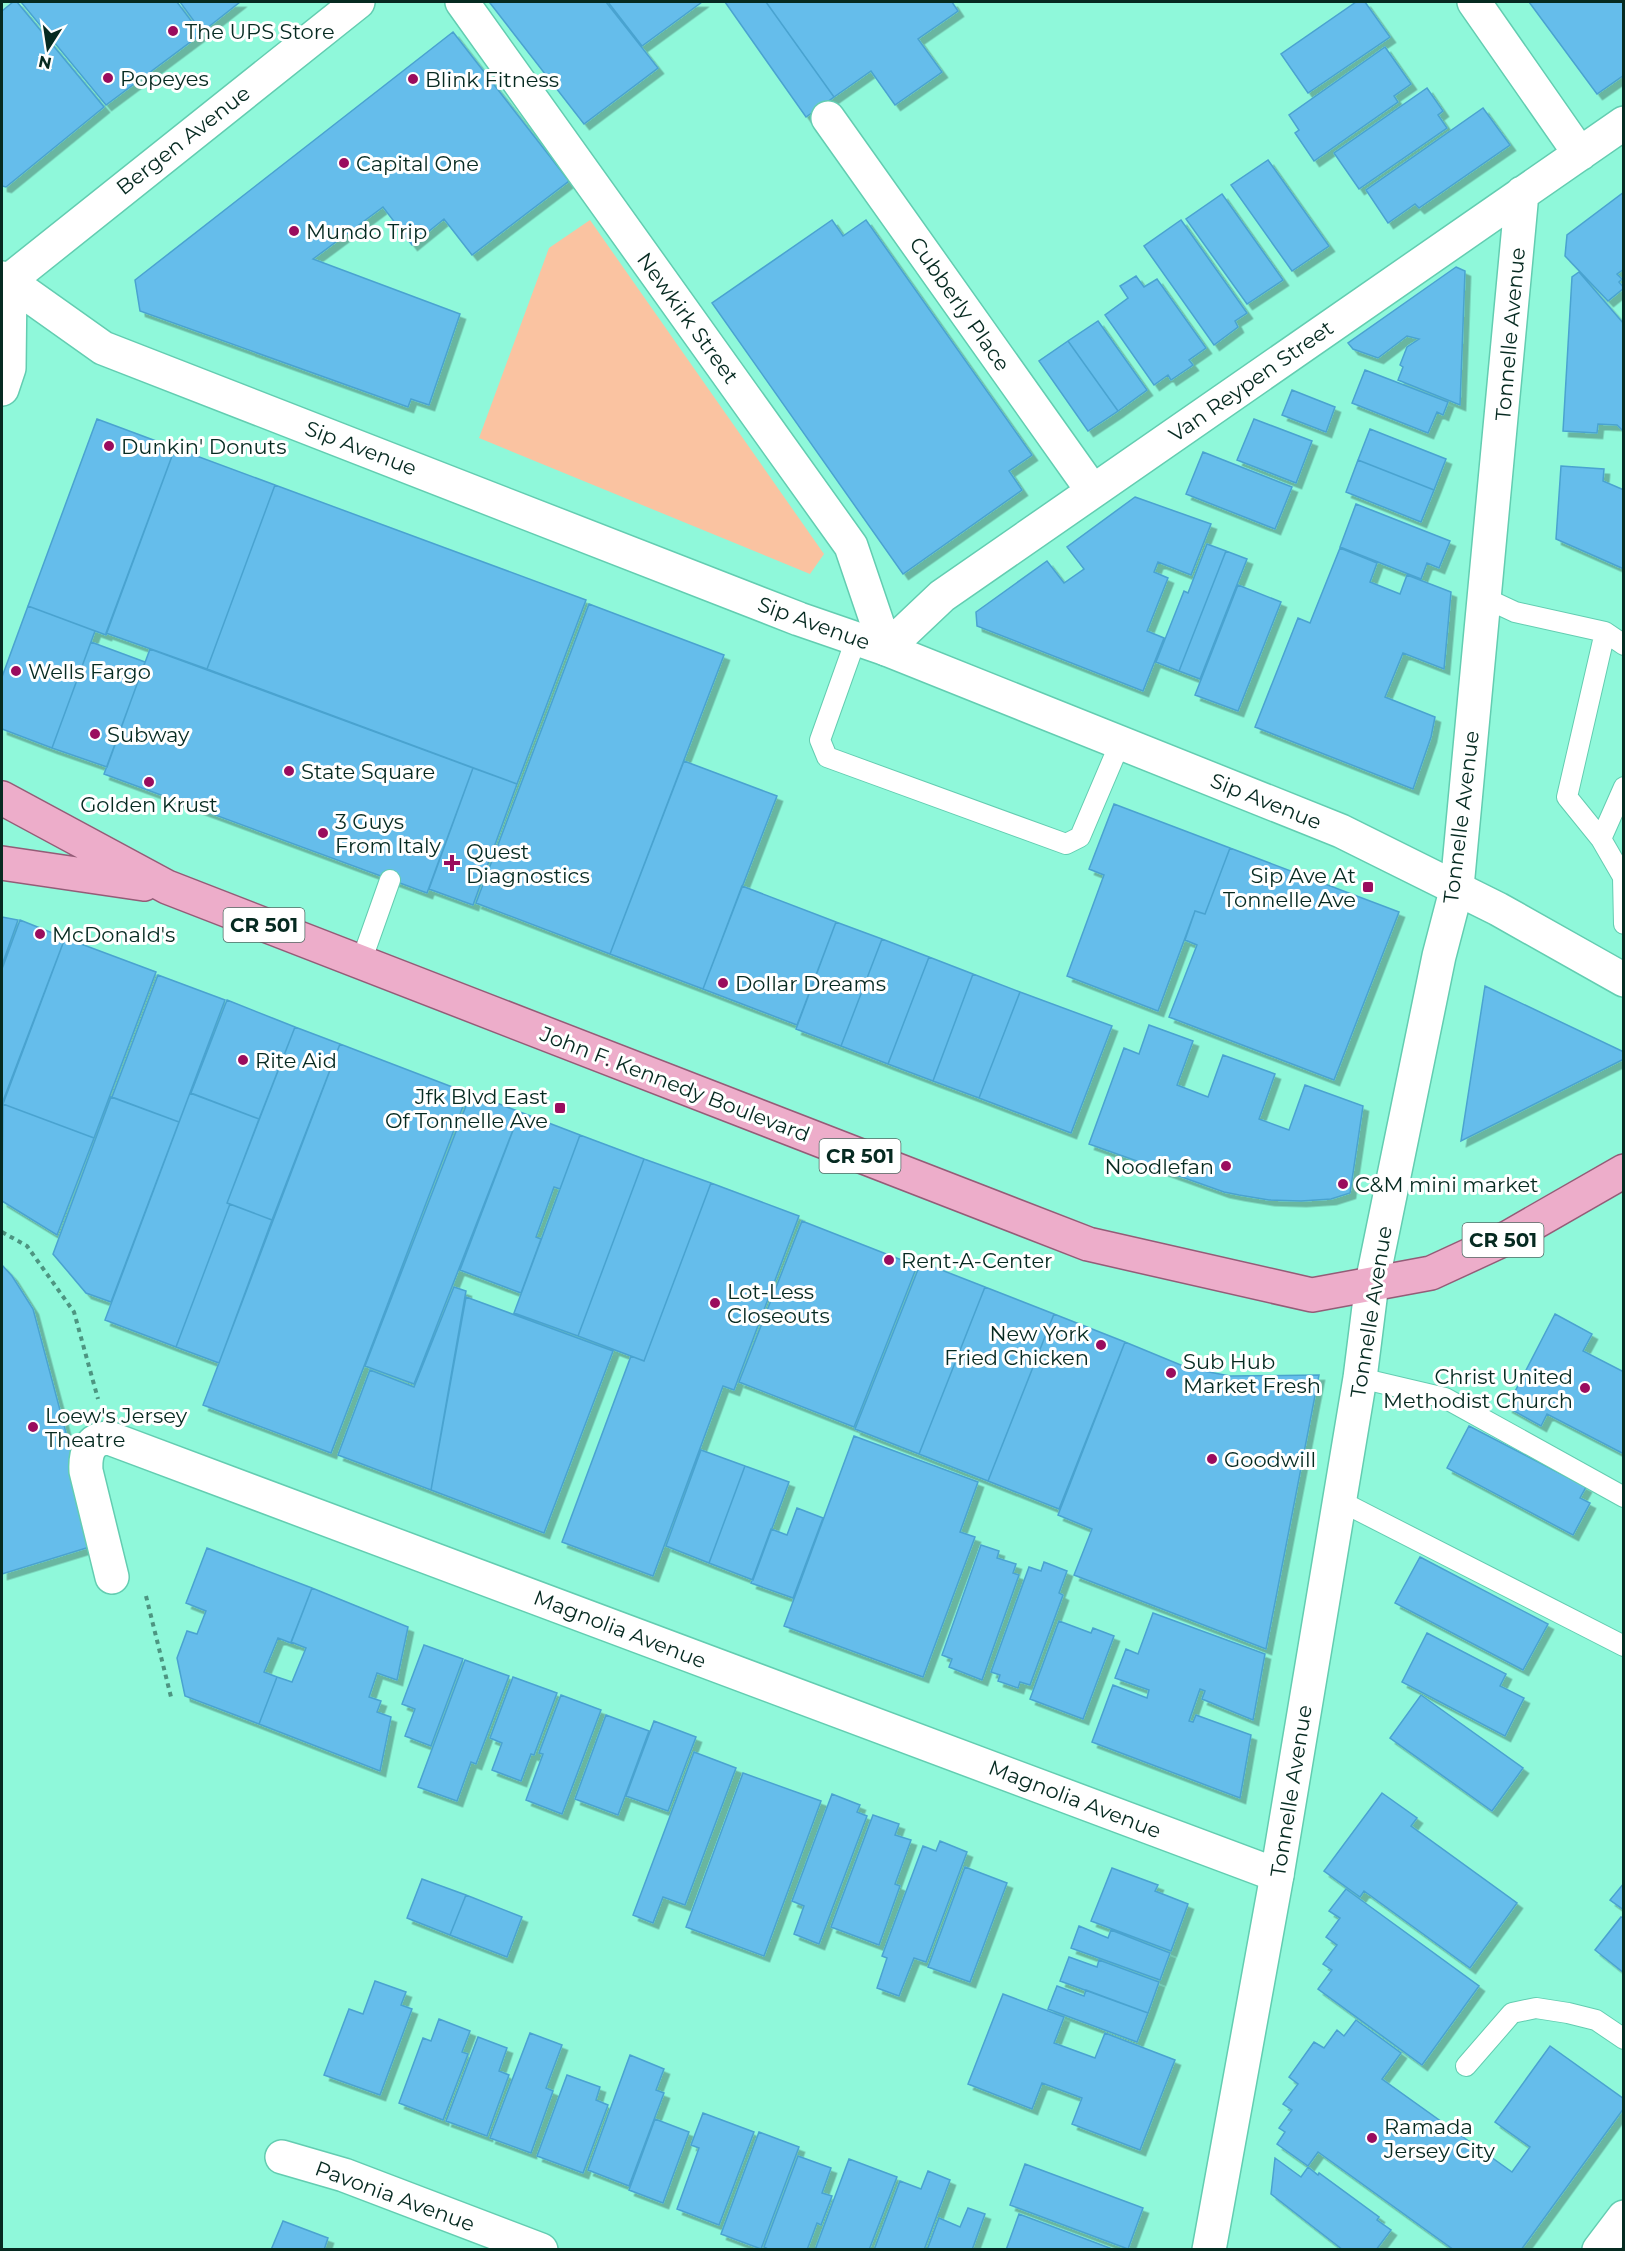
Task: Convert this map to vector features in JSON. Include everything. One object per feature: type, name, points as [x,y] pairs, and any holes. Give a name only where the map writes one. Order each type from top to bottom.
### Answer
[{"type":"main road","name":"John F. Kennedy Boulevard","points":[[2,798],[167,887],[1088,1244],[1312,1295],[1431,1273],[1509,1237],[1623,1171]]},
{"type":"main road","name":"John F. Kennedy Boulevard","points":[[2,863],[167,887]]},
{"type":"street","name":"Bergen Avenue","points":[[4,282],[358,2]]},
{"type":"street","name":"Newkirk Street","points":[[462,2],[851,546],[871,644]]},
{"type":"street","points":[[1474,2],[1580,154]]},
{"type":"street","name":"Cubberly Place","points":[[828,118],[1092,490]]},
{"type":"street","name":"Van Reypen Street","points":[[871,644],[1623,123]]},
{"type":"street","name":"Tonnelle Avenue","points":[[1209,2250],[1277,1875],[1360,1378],[1372,1283],[1439,956],[1457,887],[1522,193]]},
{"type":"street","points":[[2,390],[9,368],[4,282]]},
{"type":"street","name":"Sip Avenue","points":[[4,282],[103,348],[799,619],[871,644],[1341,831],[1457,887],[1623,980]]},
{"type":"street","points":[[109,1437],[100,1438],[94,1442],[86,1459],[86,1471],[112,1577]]},
{"type":"street","name":"Magnolia Avenue","points":[[109,1437],[1277,1875]]},
{"type":"street","name":"Pavonia Avenue","points":[[282,2157],[344,2175],[541,2250]]},
{"type":"street","points":[[1599,2250],[1623,2217]]},
{"type":"lane","points":[[1485,598],[1515,612],[1605,632],[1623,645]]},
{"type":"lane","points":[[1605,632],[1567,797],[1601,839],[1623,877],[1623,924]]},
{"type":"lane","points":[[871,644],[820,740],[827,757],[1066,844],[1080,837],[1120,743]]},
{"type":"lane","points":[[1601,839],[1623,787]]},
{"type":"lane","points":[[361,962],[390,880]]},
{"type":"lane","points":[[1360,1378],[1445,1398],[1623,1497]]},
{"type":"lane","points":[[1340,1501],[1623,1646]]},
{"type":"lane","points":[[1466,2066],[1512,2013],[1536,2008],[1596,2020],[1623,2039]]},
{"type":"path","points":[[2,1232],[27,1246],[74,1312],[109,1437]]},
{"type":"shaded area","points":[[590,220],[824,554],[810,574],[479,438],[549,248]]},
{"type":"building","points":[[13,2],[17,2],[104,107],[6,187],[2,186],[2,11]]},
{"type":"building","points":[[21,2],[177,2],[201,34],[106,105]]},
{"type":"building","points":[[180,2],[240,2],[202,32]]},
{"type":"building","points":[[606,2],[658,68],[584,124],[490,3]]},
{"type":"building","points":[[608,2],[702,2],[642,46]]},
{"type":"building","points":[[725,2],[766,2],[834,97],[806,117]]},
{"type":"building","points":[[766,2],[952,2],[958,11],[918,39],[942,72],[895,105],[871,71],[834,97]]},
{"type":"building","points":[[1356,2],[1365,2],[1390,37],[1308,93],[1281,54]]},
{"type":"building","points":[[1529,2],[1624,2],[1624,75],[1597,94]]},
{"type":"building","points":[[453,32],[569,181],[472,255],[444,219],[412,245],[383,207],[313,259],[460,314],[429,405],[411,399],[408,407],[140,311],[135,280]]},
{"type":"building","points":[[1385,47],[1411,84],[1394,96],[1398,102],[1314,161],[1295,133],[1299,130],[1289,115]]},
{"type":"building","points":[[1427,88],[1443,111],[1438,115],[1447,128],[1359,189],[1334,153]]},
{"type":"building","points":[[1483,108],[1510,145],[1419,208],[1415,204],[1388,223],[1366,190]]},
{"type":"building","points":[[1268,160],[1329,246],[1292,271],[1231,185]]},
{"type":"building","points":[[1624,192],[1624,269],[1617,274],[1622,279],[1619,282],[1624,288],[1608,301],[1565,256],[1567,235]]},
{"type":"building","points":[[1222,194],[1283,280],[1247,304],[1186,219]]},
{"type":"building","points":[[832,220],[843,236],[866,220],[1032,455],[1009,471],[1022,490],[903,574],[712,303]]},
{"type":"building","points":[[1181,220],[1247,313],[1235,321],[1238,327],[1214,345],[1144,246]]},
{"type":"building","points":[[1456,267],[1465,271],[1460,405],[1398,380],[1403,367],[1400,365],[1407,347],[1419,339],[1407,336],[1378,358],[1353,349],[1348,343]]},
{"type":"building","points":[[1579,272],[1624,324],[1624,432],[1617,425],[1598,424],[1597,433],[1563,431],[1572,277]]},
{"type":"building","points":[[1136,276],[1144,287],[1157,279],[1206,348],[1189,360],[1193,365],[1171,380],[1168,375],[1154,385],[1105,315],[1128,298],[1120,286]]},
{"type":"building","points":[[1098,321],[1147,390],[1118,411],[1068,341]]},
{"type":"building","points":[[1068,341],[1118,411],[1088,431],[1039,361]]},
{"type":"building","points":[[1365,370],[1448,402],[1443,415],[1437,412],[1428,433],[1352,403]]},
{"type":"building","points":[[1292,390],[1335,407],[1326,432],[1282,415]]},
{"type":"building","points":[[97,419],[175,448],[106,635],[28,606]]},
{"type":"building","points":[[1254,419],[1312,441],[1296,483],[1237,460]]},
{"type":"building","points":[[1370,429],[1446,459],[1434,490],[1358,460]]},
{"type":"building","points":[[175,448],[275,485],[207,669],[106,633]]},
{"type":"building","points":[[1203,452],[1292,487],[1275,529],[1186,494]]},
{"type":"building","points":[[1358,460],[1434,490],[1421,522],[1346,492]]},
{"type":"building","points":[[1561,466],[1604,469],[1603,481],[1624,490],[1624,569],[1556,539]]},
{"type":"building","points":[[275,485],[586,600],[517,784],[207,669]]},
{"type":"building","points":[[1135,497],[1211,524],[1191,575],[1158,562],[1154,572],[1168,578],[1147,631],[1164,638],[1143,691],[977,626],[976,612],[1047,561],[1064,583],[1084,569],[1067,547]]},
{"type":"building","points":[[1356,504],[1450,541],[1439,568],[1427,563],[1421,579],[1340,547]]},
{"type":"building","points":[[1207,544],[1226,551],[1179,671],[1156,662],[1184,591],[1188,593]]},
{"type":"building","points":[[1340,548],[1377,563],[1370,582],[1400,594],[1407,575],[1451,592],[1444,669],[1403,653],[1385,697],[1435,717],[1431,737],[1413,789],[1255,727],[1298,618],[1310,623]]},
{"type":"building","points":[[1226,551],[1247,559],[1200,679],[1179,671]]},
{"type":"building","points":[[1238,585],[1281,602],[1238,711],[1195,695]]},
{"type":"building","points":[[589,604],[724,655],[610,954],[476,903]]},
{"type":"building","points":[[28,606],[95,631],[52,748],[2,729],[2,677]]},
{"type":"building","points":[[91,642],[145,662],[107,767],[52,748]]},
{"type":"building","name":"State Square","points":[[150,649],[473,768],[427,893],[104,774]]},
{"type":"building","points":[[684,761],[777,796],[703,989],[610,954]]},
{"type":"building","points":[[473,768],[517,784],[473,905],[429,889]]},
{"type":"building","points":[[1114,804],[1230,848],[1205,914],[1195,911],[1158,1011],[1067,976],[1104,875],[1089,869]]},
{"type":"building","points":[[1230,848],[1399,912],[1334,1080],[1169,1017],[1197,945],[1185,940],[1195,911],[1205,914]]},
{"type":"building","points":[[742,886],[836,922],[797,1025],[703,989]]},
{"type":"building","points":[[2,917],[18,920],[2,965]]},
{"type":"building","points":[[20,920],[65,938],[3,1101],[2,969]]},
{"type":"building","points":[[836,922],[882,939],[841,1046],[796,1029]]},
{"type":"building","points":[[65,938],[156,972],[94,1138],[3,1104]]},
{"type":"building","points":[[882,939],[929,957],[888,1064],[841,1046]]},
{"type":"building","points":[[929,957],[973,974],[933,1081],[888,1064]]},
{"type":"building","points":[[973,974],[1020,992],[979,1098],[933,1081]]},
{"type":"building","points":[[158,975],[225,1000],[179,1122],[112,1097]]},
{"type":"building","points":[[1485,986],[1624,1052],[1624,1059],[1461,1141]]},
{"type":"building","points":[[1020,992],[1112,1026],[1071,1133],[979,1098]]},
{"type":"building","name":"Rite Aid","points":[[227,1000],[295,1027],[259,1119],[191,1093]]},
{"type":"building","points":[[1149,1025],[1193,1041],[1177,1085],[1208,1097],[1223,1055],[1275,1074],[1259,1119],[1289,1130],[1305,1085],[1363,1106],[1350,1193],[1331,1199],[1301,1201],[1269,1200],[1239,1195],[1224,1192],[1089,1144],[1124,1048],[1139,1054]]},
{"type":"building","points":[[295,1027],[340,1044],[272,1220],[227,1203]]},
{"type":"building","points":[[340,1044],[468,1093],[331,1453],[203,1405]]},
{"type":"building","points":[[190,1093],[259,1119],[227,1203],[230,1204],[176,1347],[105,1320]]},
{"type":"building","points":[[471,1093],[520,1112],[414,1384],[365,1366]]},
{"type":"building","points":[[111,1097],[179,1122],[111,1302],[86,1293],[53,1254]]},
{"type":"building","points":[[3,1104],[94,1138],[57,1235],[2,1201]]},
{"type":"building","points":[[520,1112],[580,1135],[560,1189],[554,1187],[536,1237],[541,1239],[521,1293],[460,1270]]},
{"type":"building","points":[[580,1135],[644,1159],[578,1336],[514,1313]]},
{"type":"building","points":[[644,1159],[711,1183],[644,1361],[578,1336]]},
{"type":"building","points":[[711,1183],[799,1216],[734,1390],[723,1386],[653,1576],[562,1542],[631,1356],[644,1361]]},
{"type":"building","points":[[230,1204],[272,1220],[219,1363],[176,1347]]},
{"type":"building","points":[[802,1221],[917,1266],[854,1427],[739,1382]]},
{"type":"building","points":[[921,1262],[985,1287],[919,1454],[855,1429]]},
{"type":"building","name":"Loew's Jersey Theatre","points":[[2,1265],[12,1276],[33,1309],[96,1545],[2,1574]]},
{"type":"building","points":[[454,1287],[466,1291],[431,1490],[338,1455],[370,1370],[414,1387]]},
{"type":"building","points":[[985,1287],[1054,1314],[988,1481],[919,1454]]},
{"type":"building","points":[[466,1297],[613,1351],[544,1533],[431,1490]]},
{"type":"building","points":[[1054,1314],[1125,1342],[1059,1509],[988,1481]]},
{"type":"building","points":[[1555,1314],[1592,1334],[1583,1351],[1624,1372],[1624,1454],[1547,1414],[1541,1426],[1507,1407]]},
{"type":"building","points":[[1125,1342],[1188,1368],[1230,1376],[1319,1375],[1266,1649],[1074,1575],[1092,1529],[1058,1515]]},
{"type":"building","points":[[1469,1426],[1586,1487],[1580,1498],[1590,1503],[1573,1535],[1447,1468]]},
{"type":"building","points":[[854,1436],[978,1482],[960,1532],[975,1537],[923,1677],[784,1626]]},
{"type":"building","points":[[701,1450],[745,1466],[709,1563],[666,1546]]},
{"type":"building","points":[[745,1466],[789,1482],[753,1580],[709,1563]]},
{"type":"building","points":[[797,1508],[823,1518],[793,1598],[751,1583],[771,1529],[787,1535]]},
{"type":"building","points":[[981,1545],[999,1551],[997,1558],[1016,1564],[1013,1573],[1019,1575],[982,1680],[949,1667],[952,1659],[942,1655]]},
{"type":"building","points":[[207,1548],[312,1588],[291,1643],[278,1638],[264,1672],[277,1677],[259,1724],[185,1696],[177,1658],[187,1631],[197,1634],[206,1611],[186,1603]]},
{"type":"building","points":[[1420,1557],[1548,1624],[1523,1670],[1395,1603]]},
{"type":"building","points":[[1044,1562],[1067,1571],[1059,1593],[1063,1595],[1030,1685],[1020,1682],[1018,1688],[998,1681],[1000,1675],[991,1672],[1029,1567],[1041,1571]]},
{"type":"building","points":[[312,1588],[408,1627],[397,1680],[377,1673],[369,1697],[381,1701],[377,1712],[391,1717],[380,1771],[259,1724],[277,1677],[292,1682],[306,1648],[291,1642]]},
{"type":"building","points":[[1153,1613],[1265,1654],[1253,1720],[1202,1699],[1205,1691],[1200,1689],[1189,1721],[1193,1722],[1196,1715],[1251,1735],[1240,1798],[1092,1742],[1113,1685],[1147,1698],[1149,1690],[1115,1678],[1126,1649],[1138,1654]]},
{"type":"building","points":[[1059,1621],[1091,1633],[1093,1628],[1114,1636],[1083,1719],[1030,1699]]},
{"type":"building","points":[[1427,1633],[1506,1674],[1500,1686],[1524,1698],[1505,1736],[1402,1682]]},
{"type":"building","points":[[424,1645],[463,1659],[431,1746],[405,1736],[415,1709],[402,1704]]},
{"type":"building","points":[[465,1660],[509,1676],[476,1764],[471,1762],[457,1801],[418,1787]]},
{"type":"building","points":[[513,1677],[557,1693],[534,1755],[531,1754],[521,1781],[492,1770],[502,1743],[490,1738]]},
{"type":"building","points":[[561,1695],[601,1710],[562,1814],[526,1800],[543,1754],[539,1753]]},
{"type":"building","points":[[1421,1695],[1523,1768],[1492,1811],[1390,1738]]},
{"type":"building","points":[[606,1715],[649,1731],[618,1815],[575,1799]]},
{"type":"building","points":[[654,1721],[696,1737],[668,1811],[626,1796]]},
{"type":"building","points":[[694,1752],[736,1768],[685,1905],[663,1897],[653,1923],[633,1915]]},
{"type":"building","points":[[743,1773],[821,1801],[764,1956],[686,1927]]},
{"type":"building","points":[[1382,1793],[1417,1818],[1411,1826],[1517,1903],[1470,1968],[1364,1891],[1360,1897],[1324,1871]]},
{"type":"building","points":[[832,1794],[860,1805],[857,1812],[867,1816],[819,1944],[794,1934],[804,1906],[792,1901]]},
{"type":"building","points":[[873,1815],[899,1824],[895,1835],[911,1840],[895,1884],[900,1886],[879,1945],[831,1927]]},
{"type":"building","points":[[940,1841],[967,1852],[926,1962],[914,1958],[899,1996],[877,1988],[887,1958],[882,1956],[923,1846],[936,1851]]},
{"type":"building","points":[[965,1867],[1007,1883],[970,1982],[928,1967]]},
{"type":"building","points":[[1112,1868],[1158,1885],[1155,1891],[1188,1904],[1171,1951],[1091,1921]]},
{"type":"building","points":[[422,1879],[466,1895],[450,1935],[407,1918]]},
{"type":"building","points":[[1624,1883],[1624,1910],[1610,1900]]},
{"type":"building","points":[[1346,1889],[1479,1986],[1422,2065],[1318,1989],[1332,1970],[1323,1964],[1337,1945],[1326,1937],[1340,1918],[1329,1911]]},
{"type":"building","points":[[466,1895],[522,1917],[507,1957],[450,1935]]},
{"type":"building","points":[[1621,1917],[1624,1918],[1624,1973],[1595,1950]]},
{"type":"building","points":[[1079,1926],[1108,1938],[1111,1930],[1170,1953],[1160,1980],[1071,1948]]},
{"type":"building","points":[[1069,1957],[1097,1967],[1099,1960],[1159,1982],[1148,2013],[1060,1981]]},
{"type":"building","points":[[375,1981],[406,1992],[401,2005],[412,2009],[380,2095],[324,2075],[349,2009],[363,2014]]},
{"type":"building","points":[[1057,1986],[1084,1996],[1086,1990],[1148,2013],[1137,2042],[1048,2009]]},
{"type":"building","points":[[1003,1994],[1064,2017],[1054,2043],[1095,2058],[1105,2033],[1175,2060],[1140,2150],[1072,2124],[1082,2098],[1042,2083],[1032,2109],[968,2084]]},
{"type":"building","points":[[439,2019],[470,2031],[462,2052],[468,2054],[443,2120],[399,2103],[423,2038],[431,2041]]},
{"type":"building","name":"Ramada Jersey City","points":[[1356,2020],[1401,2053],[1382,2079],[1512,2172],[1530,2147],[1495,2122],[1550,2046],[1624,2099],[1624,2108],[1521,2250],[1454,2250],[1318,2152],[1308,2166],[1277,2144],[1285,2132],[1279,2128],[1292,2110],[1283,2104],[1298,2084],[1289,2077],[1314,2042],[1324,2048],[1337,2030],[1344,2036]]},
{"type":"building","points":[[530,2033],[562,2045],[546,2088],[553,2091],[531,2153],[490,2138]]},
{"type":"building","points":[[478,2037],[507,2048],[499,2071],[509,2075],[487,2136],[446,2121]]},
{"type":"building","points":[[630,2055],[664,2069],[656,2090],[664,2093],[629,2186],[588,2170]]},
{"type":"building","points":[[567,2075],[600,2087],[596,2100],[608,2105],[583,2173],[537,2156]]},
{"type":"building","points":[[703,2113],[754,2132],[719,2225],[677,2209],[699,2148],[691,2145]]},
{"type":"building","points":[[655,2119],[689,2132],[663,2203],[629,2190]]},
{"type":"building","points":[[759,2132],[799,2147],[761,2249],[721,2234]]},
{"type":"building","points":[[798,2156],[831,2168],[822,2193],[832,2196],[821,2225],[817,2223],[807,2250],[770,2250],[764,2247]]},
{"type":"building","points":[[1275,2158],[1301,2177],[1308,2167],[1318,2175],[1319,2173],[1379,2217],[1377,2220],[1391,2230],[1376,2250],[1343,2250],[1271,2194]]},
{"type":"building","points":[[849,2159],[897,2177],[869,2250],[815,2250]]},
{"type":"building","points":[[1025,2164],[1143,2208],[1128,2249],[1010,2205]]},
{"type":"building","points":[[928,2171],[950,2180],[924,2250],[874,2250],[900,2181],[921,2189]]},
{"type":"building","points":[[968,2208],[985,2214],[972,2250],[927,2250],[939,2218],[960,2227]]},
{"type":"building","points":[[1019,2214],[1115,2250],[1006,2250]]},
{"type":"building","points":[[283,2221],[328,2238],[324,2250],[271,2250]]},
{"type":"place","name":"The UPS Store","points":[[173,31]]},
{"type":"place","name":"Popeyes","points":[[108,78]]},
{"type":"place","name":"Blink Fitness","points":[[413,79]]},
{"type":"place","name":"Capital One","points":[[344,163]]},
{"type":"place","name":"Mundo Trip","points":[[294,231]]},
{"type":"place","name":"Dunkin' Donuts","points":[[109,446]]},
{"type":"place","name":"Wells Fargo","points":[[16,671]]},
{"type":"place","name":"Subway","points":[[95,734]]},
{"type":"place","name":"State Square","points":[[289,771]]},
{"type":"place","name":"Golden Krust","points":[[149,782]]},
{"type":"place","name":"3 Guys From Italy","points":[[323,833]]},
{"type":"place","name":"Quest Diagnostics","points":[[452,863]]},
{"type":"place","name":"Sip Ave At Tonnelle Ave","points":[[1368,887]]},
{"type":"place","name":"McDonald's","points":[[40,934]]},
{"type":"place","name":"Dollar Dreams","points":[[723,983]]},
{"type":"place","name":"Rite Aid","points":[[243,1060]]},
{"type":"place","name":"Jfk Blvd East Of Tonnelle Ave","points":[[560,1108]]},
{"type":"place","name":"Noodlefan","points":[[1226,1166]]},
{"type":"place","name":"C&M mini market","points":[[1343,1184]]},
{"type":"place","name":"Rent-A-Center","points":[[889,1260]]},
{"type":"place","name":"Lot-Less Closeouts","points":[[715,1303]]},
{"type":"place","name":"New York Fried Chicken","points":[[1101,1345]]},
{"type":"place","name":"Sub Hub Market Fresh","points":[[1171,1373]]},
{"type":"place","name":"Christ United Methodist Church","points":[[1585,1388]]},
{"type":"place","name":"Loew's Jersey Theatre","points":[[33,1427]]},
{"type":"place","name":"Goodwill","points":[[1212,1459]]},
{"type":"place","name":"Ramada Jersey City","points":[[1372,2138]]}]
